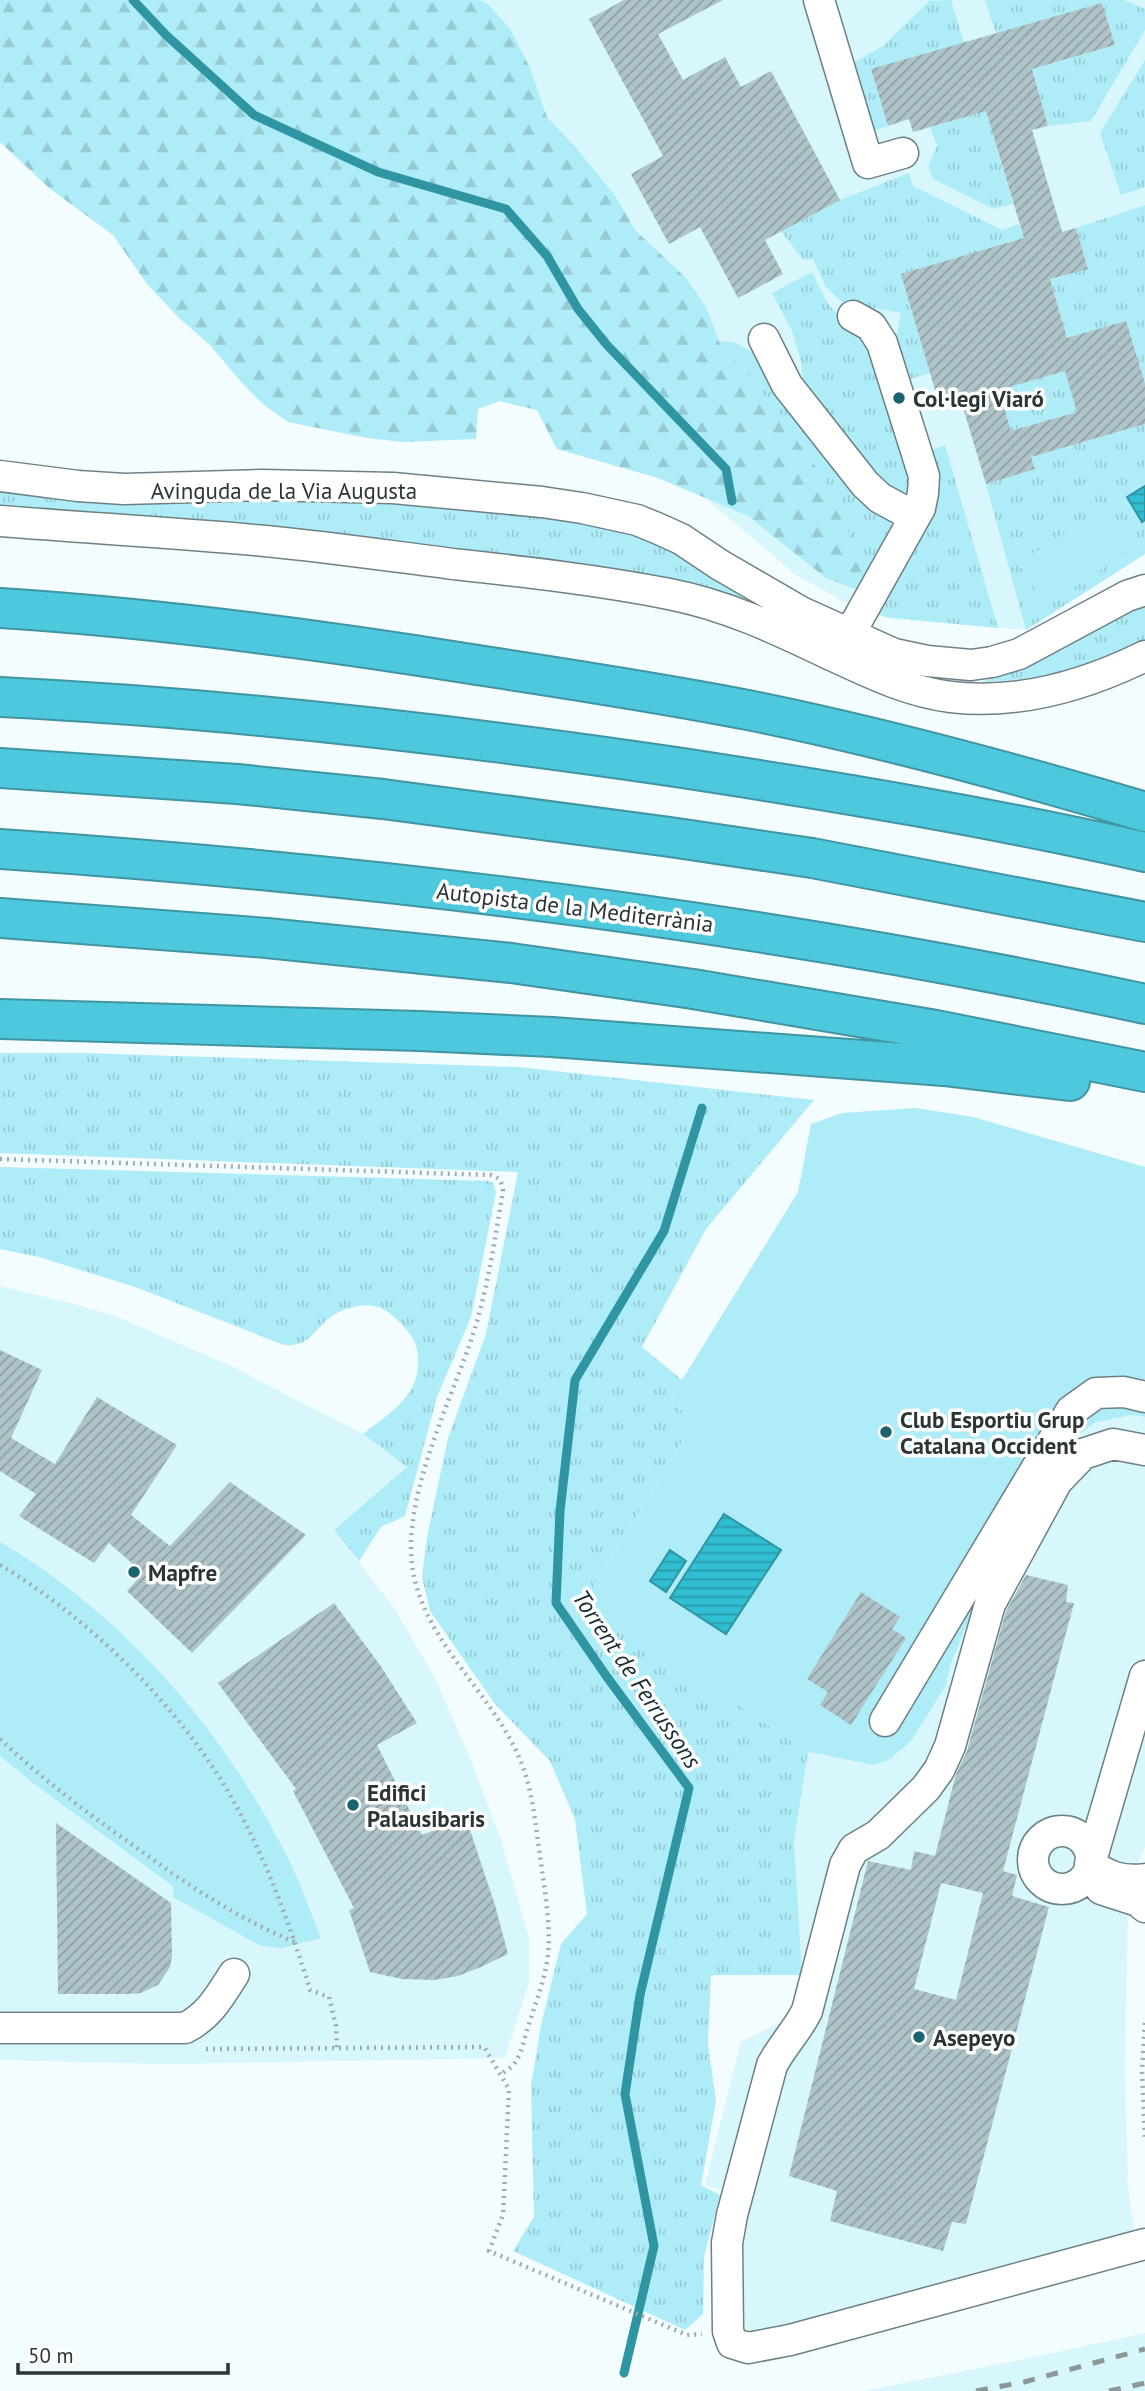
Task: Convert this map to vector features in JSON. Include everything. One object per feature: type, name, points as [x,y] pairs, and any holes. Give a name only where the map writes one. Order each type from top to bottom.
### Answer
[{"type":"highway","points":[[0,608],[268,633],[633,689],[750,711],[909,747],[1145,812]]},
{"type":"highway","points":[[0,697],[339,724],[598,756],[890,801],[1040,828],[1145,852]]},
{"type":"highway","points":[[0,768],[237,784],[383,799],[604,828],[812,858],[1145,922]]},
{"type":"highway","name":"Autopista de la Mediterrània","points":[[0,849],[134,858],[402,884],[682,919],[940,963],[1145,1004]]},
{"type":"highway","points":[[0,918],[267,938],[524,965],[693,989],[936,1030],[1145,1073]]},
{"type":"highway","points":[[0,1019],[552,1037],[1010,1072],[1145,1096]]},
{"type":"street","points":[[819,0],[868,163],[903,153]]},
{"type":"street","points":[[849,635],[920,508],[924,476],[882,343],[871,326],[853,316]]},
{"type":"street","points":[[764,339],[787,385],[865,484],[880,498],[904,511],[911,523]]},
{"type":"street","name":"Avinguda de la Via Augusta","points":[[0,476],[124,489],[262,485],[393,488],[582,508],[637,520],[670,534],[802,612],[894,654],[927,662],[971,665],[992,663],[1037,645],[1127,596],[1145,590]]},
{"type":"street","name":"Avinguda de la Via Augusta","points":[[0,521],[266,541],[584,580],[669,594],[733,610],[874,674],[949,697],[1034,694],[1068,686],[1145,656]]},
{"type":"street","points":[[885,1721],[1071,1411],[1096,1393],[1124,1392],[1145,1397]]},
{"type":"street","points":[[1145,1450],[1113,1444],[1083,1454],[1057,1481],[990,1604],[950,1746],[939,1770],[926,1788],[878,1835],[854,1849],[845,1865],[807,2011],[772,2066],[732,2215],[727,2243],[727,2331],[732,2343],[748,2348],[790,2340],[1145,2244]]},
{"type":"street","points":[[1082,1875],[1145,1676]]},
{"type":"street","points":[[1082,1875],[1131,1881],[1145,1879]]},
{"type":"street","points":[[1082,1875],[1090,1886],[1138,1901],[1145,1907]]},
{"type":"street","points":[[0,2028],[185,2028],[200,2021],[210,2010],[234,1974]]},
{"type":"path","points":[[0,1159],[491,1175],[503,1183],[491,1259],[477,1321],[437,1430],[419,1489],[412,1532],[411,1563],[417,1590],[430,1620],[505,1732],[521,1762],[532,1801],[547,1909],[548,1959],[516,2063],[500,2075]]},
{"type":"path","points":[[0,1566],[52,1601],[100,1640],[177,1720],[211,1766],[234,1801],[276,1889],[310,1990],[329,1997],[336,2026],[337,2050]]},
{"type":"path","points":[[0,1739],[59,1790],[166,1870],[214,1902],[267,1931],[296,1943]]},
{"type":"path","points":[[1145,2024],[1142,2071],[1145,2138]]},
{"type":"path","points":[[185,2028],[185,2049],[337,2050],[484,2046],[509,2089],[503,2216],[489,2251],[687,2335]]},
{"type":"shaded area","name":"Col·legi Viaró","points":[[456,0],[1145,0],[1145,554],[1026,630],[892,619],[855,608],[796,575],[704,497]]},
{"type":"shaded area","points":[[0,1286],[112,1315],[227,1364],[363,1434],[408,1466],[334,1530],[394,1608],[435,1678],[470,1758],[500,1837],[529,1938],[529,1982],[505,2058],[164,2064],[0,2060]]},
{"type":"shaded area","points":[[1133,1415],[1145,1417],[1145,1847],[1131,1881],[1128,1898],[1125,2072],[1128,2187],[1136,2245],[732,2343],[737,2196],[705,2185],[741,2042],[793,2016],[802,1975],[794,1841],[808,1752],[830,1757],[946,1685],[951,1663],[973,1609],[1070,1441],[1096,1422]]},
{"type":"shaded area","points":[[1145,2333],[1145,2391],[864,2391],[1039,2356]]},
{"type":"green space","points":[[0,0],[480,0],[489,5],[510,29],[529,66],[547,117],[616,197],[635,230],[686,278],[706,307],[720,344],[757,385],[823,477],[830,500],[866,561],[864,586],[858,590],[826,578],[748,516],[658,478],[557,449],[537,410],[499,401],[478,409],[476,439],[403,442],[367,438],[288,422],[264,405],[210,345],[179,318],[147,284],[113,235],[49,188],[0,142]]},
{"type":"green space","points":[[951,0],[964,43],[871,70],[888,126],[876,130],[866,126],[851,71],[855,62],[883,46],[929,1]]},
{"type":"green space","points":[[985,0],[1124,0],[1145,9],[1145,30],[1091,121],[1048,126],[1032,69],[1115,45],[1102,3],[996,34]]},
{"type":"green space","points":[[1145,60],[1145,187],[1121,195],[1100,133]]},
{"type":"green space","points":[[986,111],[1013,204],[993,209],[933,179],[928,166],[937,146],[930,127]]},
{"type":"green space","points":[[909,173],[913,186],[1002,230],[1019,224],[1024,238],[902,274],[930,373],[904,381],[893,353],[901,313],[842,302],[826,287],[813,259],[803,260],[781,231],[840,200]]},
{"type":"green space","points":[[1145,205],[1145,393],[1011,431],[1007,416],[970,398],[1065,371],[1067,338],[1050,279],[1088,268],[1076,228]]},
{"type":"green space","points":[[812,272],[828,304],[873,351],[914,468],[909,493],[890,491],[804,389],[801,361],[792,331],[772,293]]},
{"type":"green space","points":[[713,341],[734,342],[754,353],[884,511],[892,526],[864,586]]},
{"type":"green space","points":[[1145,424],[1145,554],[1026,630],[986,484],[1034,469],[1031,457]]},
{"type":"green space","points":[[945,445],[998,628],[876,614],[923,453]]},
{"type":"green space","points":[[0,491],[94,501],[328,499],[475,508],[612,526],[662,541],[757,603],[682,582],[566,562],[393,541],[0,505]]},
{"type":"green space","points":[[1103,508],[1131,550],[1046,606],[1018,563]]},
{"type":"green space","points":[[1145,605],[1145,641],[1066,671],[1026,679],[981,682],[1022,667],[1116,617]]},
{"type":"green space","points":[[0,1053],[82,1053],[519,1067],[814,1100],[706,1229],[642,1347],[682,1380],[669,1401],[695,1420],[585,1601],[808,1752],[794,1841],[802,1975],[711,1975],[708,2043],[716,2101],[701,2185],[720,2195],[704,2257],[703,2314],[685,2330],[513,2251],[534,2217],[531,2085],[541,2025],[561,1944],[587,1914],[575,1819],[550,1761],[495,1704],[430,1611],[422,1577],[427,1537],[448,1438],[486,1334],[518,1172],[0,1153]]},
{"type":"green space","name":"Club Esportiu Grup Catalana Occident","points":[[916,1108],[973,1117],[1145,1167],[1145,1417],[1133,1415],[1096,1422],[1070,1441],[973,1609],[951,1663],[946,1685],[911,1741],[890,1759],[875,1765],[808,1752],[585,1601],[695,1420],[669,1401],[798,1192],[811,1124],[842,1113]]},
{"type":"green space","points":[[0,1167],[493,1183],[496,1192],[471,1317],[437,1397],[405,1516],[381,1527],[359,1561],[334,1530],[407,1467],[363,1434],[401,1403],[414,1384],[417,1373],[418,1355],[415,1342],[394,1317],[374,1306],[350,1308],[328,1319],[299,1344],[284,1345],[138,1288],[39,1257],[0,1249]]},
{"type":"green space","points":[[0,1542],[89,1604],[129,1640],[201,1721],[262,1810],[293,1868],[321,1938],[282,1948],[261,1946],[173,1897],[174,1887],[0,1756]]},
{"type":"water","points":[[1145,486],[1145,520],[1142,522],[1127,497]]},
{"type":"water","points":[[724,1514],[781,1550],[726,1634],[670,1598]]},
{"type":"water","points":[[670,1550],[686,1561],[666,1592],[650,1581]]},
{"type":"building","points":[[624,0],[723,0],[658,34],[683,80],[725,57],[741,87],[771,71],[840,200],[765,240],[783,274],[738,298],[700,227],[669,244],[631,174],[663,156],[589,19]]},
{"type":"building","points":[[1102,3],[1115,45],[1032,69],[1048,126],[1032,130],[1062,232],[1076,228],[1088,269],[1050,279],[1067,338],[1126,321],[1145,384],[1145,424],[1031,457],[1035,469],[986,484],[961,401],[940,407],[901,274],[1024,238],[986,111],[913,132],[909,119],[888,126],[871,69]],"holes":[[[1065,371],[1077,412],[1011,431],[999,390]]]},
{"type":"building","points":[[0,1350],[42,1370],[11,1438],[55,1464],[97,1397],[177,1445],[131,1515],[170,1546],[230,1482],[306,1535],[192,1653],[127,1591],[143,1573],[109,1543],[94,1563],[19,1516],[36,1494],[0,1471]]},
{"type":"building","points":[[1026,1575],[1068,1585],[1066,1602],[1074,1603],[1003,1871],[1017,1875],[1012,1896],[1049,1907],[966,2224],[952,2222],[943,2251],[830,2221],[837,2191],[789,2176],[868,1861],[911,1870],[914,1851],[935,1856],[956,1774],[967,1751],[1006,1611]],"holes":[[[941,1883],[983,1893],[956,2000],[914,1989]]]},
{"type":"building","points":[[861,1592],[900,1617],[892,1629],[906,1638],[851,1725],[820,1705],[828,1692],[807,1679]]},
{"type":"building","name":"Edifici Palausibaris","points":[[334,1603],[380,1665],[417,1723],[377,1745],[422,1835],[466,1818],[495,1905],[508,1954],[458,1976],[434,1980],[402,1979],[370,1972],[349,1910],[354,1908],[293,1791],[296,1789],[218,1683]]},
{"type":"building","points":[[56,1823],[171,1903],[172,1956],[170,1967],[158,1985],[141,1993],[130,1994],[58,1994]]},
{"type":"waterway","name":"Torrent de Ferrussons","points":[[133,0],[166,35],[254,115],[378,172],[506,209],[547,256],[578,309],[607,345],[726,469],[732,501]]},
{"type":"waterway","name":"Torrent de Ferrussons","points":[[624,2373],[654,2246],[625,2094],[640,1995],[689,1788],[556,1603],[560,1511],[575,1380],[664,1231],[702,1108]]},
{"type":"railway","points":[[976,2391],[1024,2382],[1145,2349]]},
{"type":"railway","points":[[1109,2391],[1145,2383]]},
{"type":"place","name":"Col·legi Viaró","points":[[899,398]]},
{"type":"place","name":"Club Esportiu Grup Catalana Occident","points":[[886,1432]]},
{"type":"place","name":"Mapfre","points":[[134,1572]]},
{"type":"place","name":"Edifici Palausibaris","points":[[353,1805]]},
{"type":"place","name":"Asepeyo","points":[[919,2037]]}]
